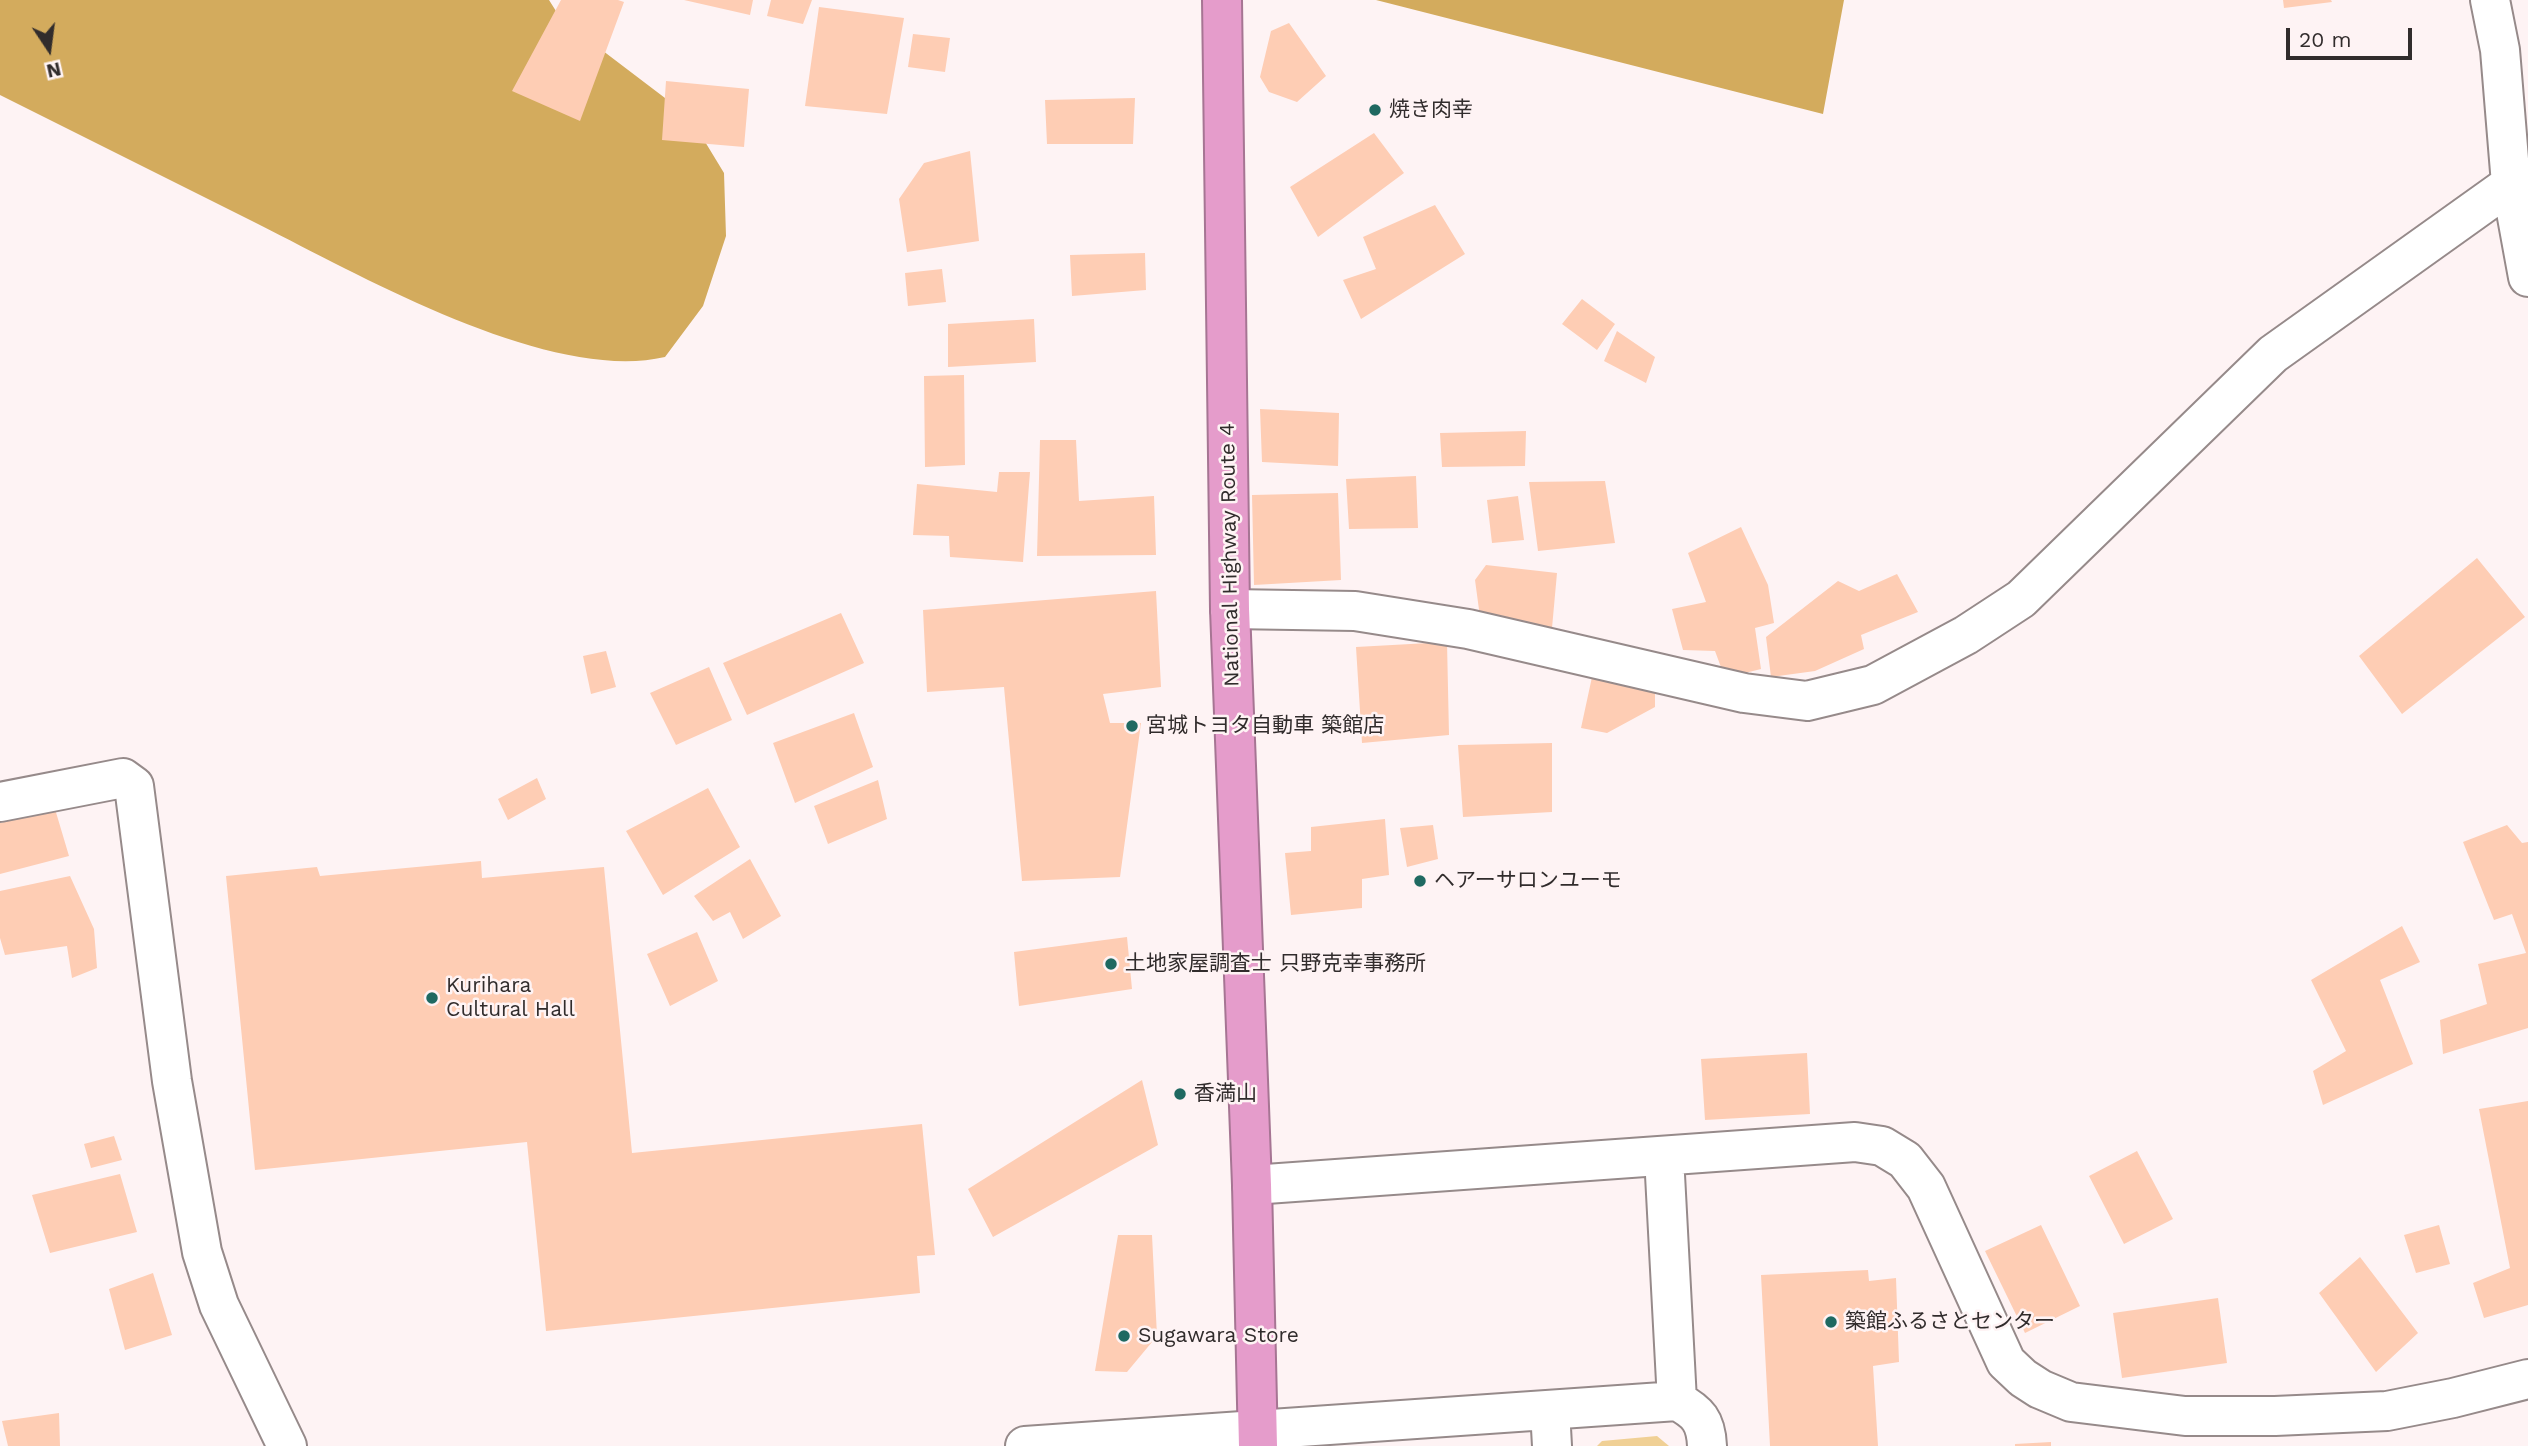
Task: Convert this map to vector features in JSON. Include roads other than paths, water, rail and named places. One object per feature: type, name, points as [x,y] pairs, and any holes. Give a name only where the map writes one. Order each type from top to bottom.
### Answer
[{"type":"highway","name":"National Highway Route 4","points":[[1222,0],[1230,609],[1252,1185],[1257,1438]]},
{"type":"street","points":[[2490,0],[2500,50],[2511,184],[2528,277]]},
{"type":"street","points":[[1230,609],[1368,613],[1468,629],[1744,693],[1807,701],[1873,685],[1966,635],[2021,599],[2273,354],[2511,184]]},
{"type":"street","points":[[0,802],[123,778],[134,786],[172,1081],[202,1252],[219,1305],[287,1446]]},
{"type":"street","points":[[1252,1185],[1855,1142],[1882,1146],[1905,1160],[1927,1187],[2006,1362],[2031,1384],[2071,1402],[2185,1416],[2275,1416],[2387,1411],[2453,1398],[2528,1378]]},
{"type":"street","points":[[1664,1156],[1676,1401]]},
{"type":"street","points":[[1025,1446],[1551,1428],[1676,1401],[1693,1409],[1704,1425],[1707,1446]]},
{"type":"place","name":"焼き肉幸","points":[[1375,110]]},
{"type":"place","name":"宮城トヨタ自動車 築館店","points":[[1132,726]]},
{"type":"place","name":"ヘアーサロンユーモ","points":[[1420,881]]},
{"type":"place","name":"土地家屋調査士 只野克幸事務所","points":[[1111,964]]},
{"type":"place","name":"Kurihara Cultural Hall","points":[[432,998]]},
{"type":"place","name":"香満山","points":[[1180,1094]]},
{"type":"place","name":"築館ふるさとセンター","points":[[1831,1322]]},
{"type":"place","name":"Sugawara Store","points":[[1124,1336]]}]
